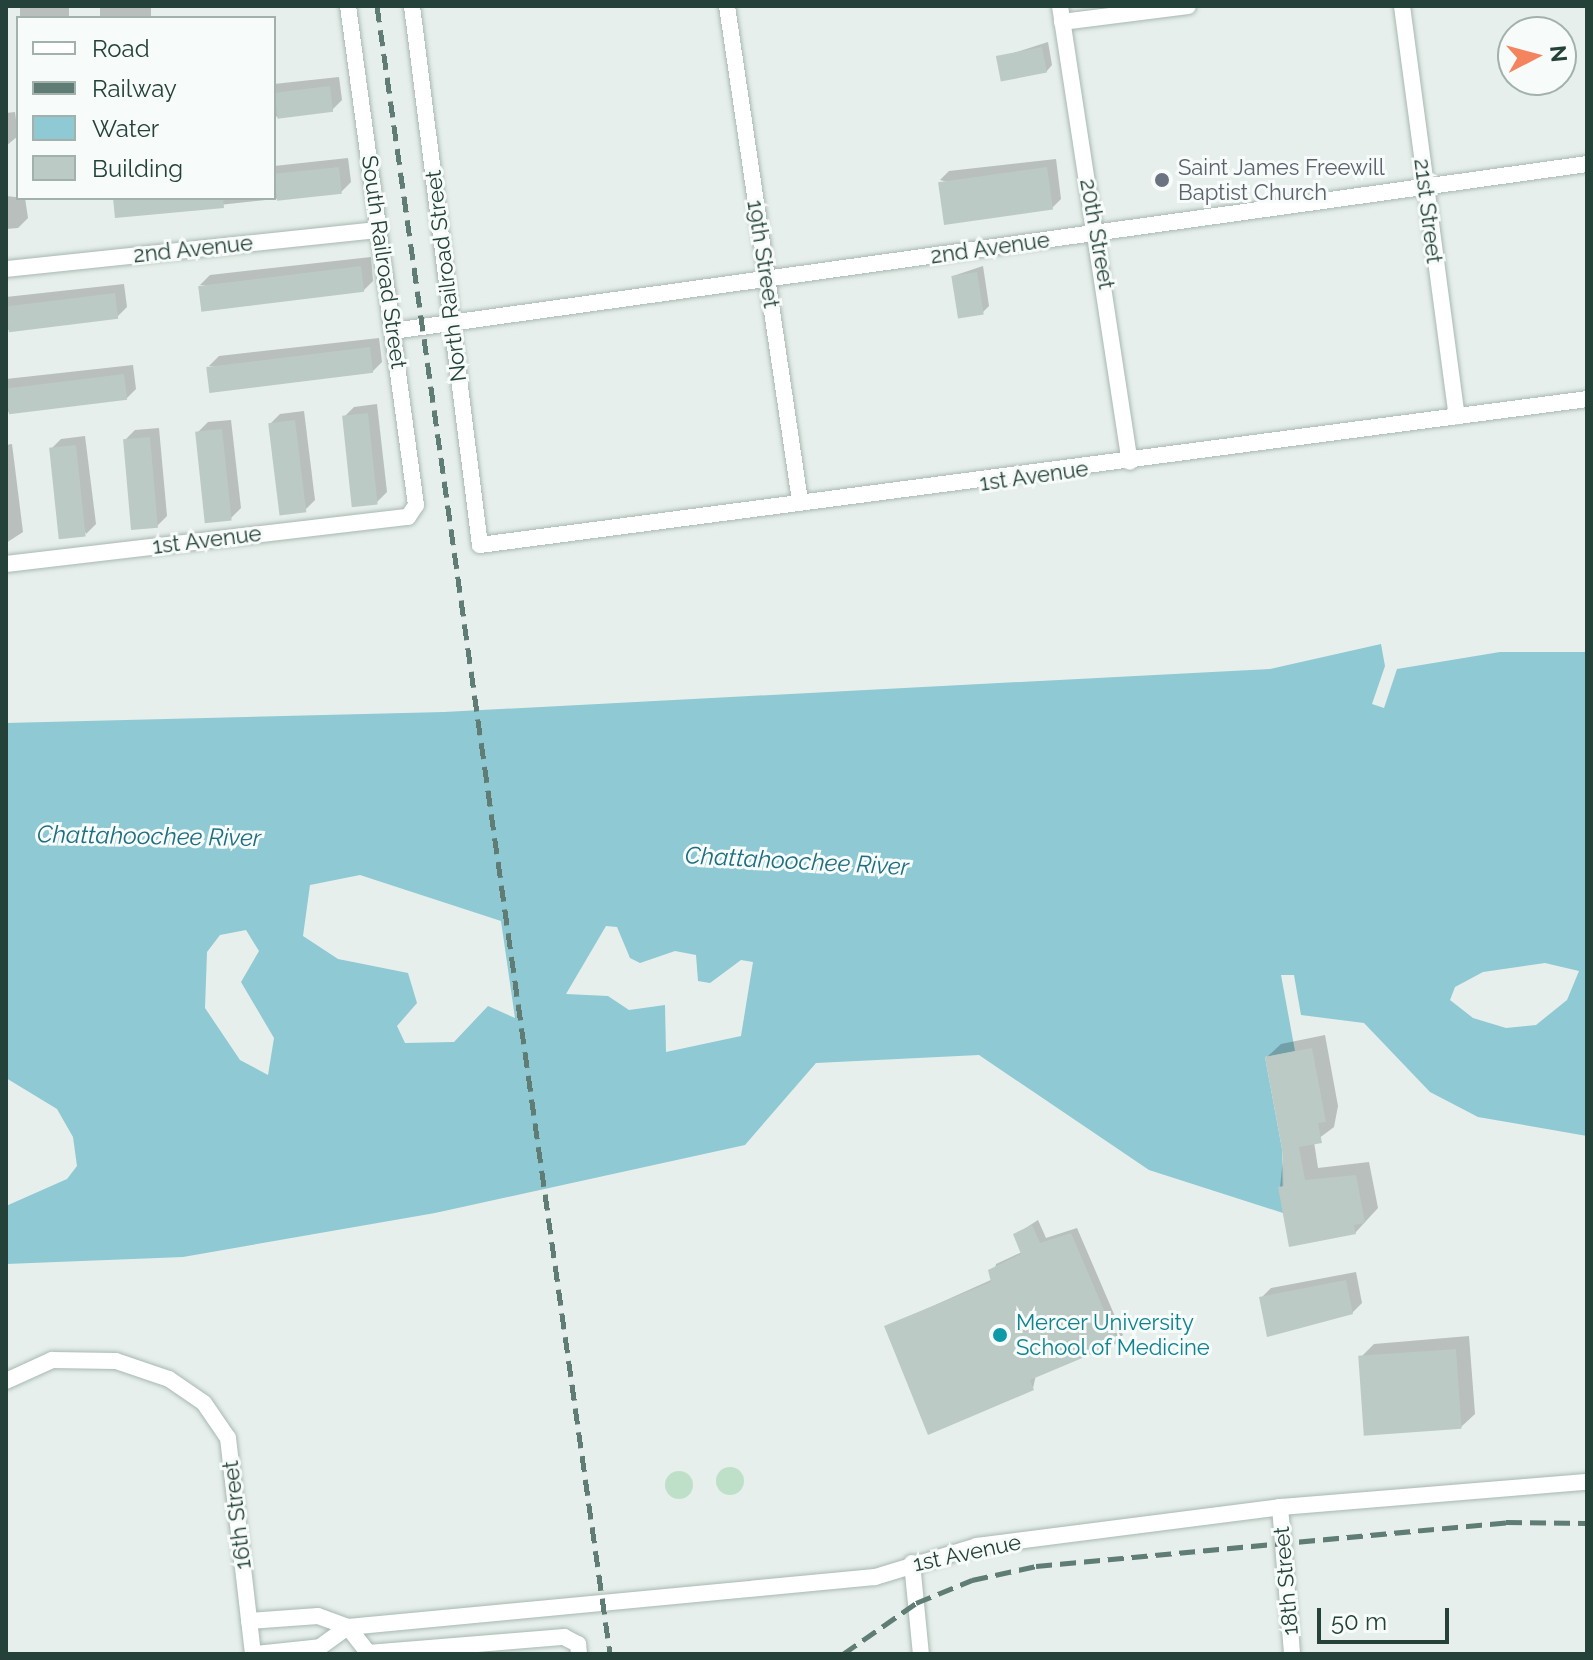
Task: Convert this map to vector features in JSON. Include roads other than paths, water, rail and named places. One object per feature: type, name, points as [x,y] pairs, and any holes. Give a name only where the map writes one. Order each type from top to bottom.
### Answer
[{"type":"street","name":"South Railroad Street","points":[[348,6],[416,505],[408,517]]},
{"type":"street","name":"North Railroad Street","points":[[412,6],[480,545]]},
{"type":"street","name":"19th Street","points":[[727,6],[800,501]]},
{"type":"street","points":[[1061,14],[1188,6]]},
{"type":"street","name":"21st Street","points":[[1402,6],[1457,416]]},
{"type":"street","name":"20th Street","points":[[1061,14],[1099,234],[1130,462]]},
{"type":"street","name":"2nd Avenue","points":[[393,331],[1587,164]]},
{"type":"street","name":"2nd Avenue","points":[[6,269],[379,230]]},
{"type":"street","name":"1st Avenue","points":[[480,545],[800,501],[1130,462],[1587,399]]},
{"type":"street","name":"1st Avenue","points":[[6,564],[408,517]]},
{"type":"street","name":"16th Street","points":[[6,1381],[52,1360],[116,1361],[169,1379],[204,1403],[228,1438],[254,1654]]},
{"type":"street","name":"1st Avenue","points":[[249,1621],[318,1616],[348,1627],[875,1577],[912,1563],[977,1546],[1280,1507],[1587,1482]]},
{"type":"street","name":"18th Street","points":[[1280,1507],[1292,1654]]},
{"type":"street","points":[[912,1563],[921,1654]]},
{"type":"street","points":[[348,1627],[368,1653],[564,1637],[578,1644],[579,1654]]},
{"type":"street","name":"1st Avenue","points":[[254,1654],[320,1647],[348,1627]]},
{"type":"water","name":"Chattahoochee River","points":[[1381,644],[1385,666],[1372,704],[1384,708],[1397,669],[1500,652],[1587,652],[1587,1136],[1478,1117],[1430,1092],[1364,1023],[1301,1015],[1294,975],[1281,975],[1295,1051],[1265,1057],[1282,1149],[1283,1213],[1149,1170],[979,1055],[816,1063],[745,1145],[435,1213],[183,1257],[6,1264],[6,1206],[67,1179],[77,1166],[73,1137],[57,1109],[6,1078],[6,723],[444,712],[1270,669]],"holes":[[[360,875],[501,921],[515,1018],[488,1006],[454,1042],[405,1043],[397,1026],[417,1003],[408,973],[338,959],[303,936],[310,885]],[[606,926],[617,927],[630,958],[640,963],[675,951],[696,955],[698,981],[710,983],[741,960],[753,962],[741,1036],[666,1052],[665,1005],[629,1010],[608,996],[566,994]],[[246,930],[259,951],[241,982],[274,1038],[268,1075],[240,1060],[205,1008],[207,952],[220,935]],[[1545,963],[1579,971],[1567,1000],[1536,1025],[1506,1028],[1473,1018],[1450,1000],[1455,987],[1483,972]]]},
{"type":"railway","points":[[377,6],[610,1654]]},
{"type":"railway","points":[[843,1654],[916,1603],[972,1580],[1036,1566],[1506,1522],[1587,1523]]},
{"type":"place","name":"Saint James Freewill Baptist Church","points":[[1162,180]]},
{"type":"place","name":"Mercer University School of Medicine","points":[[1000,1335]]}]
